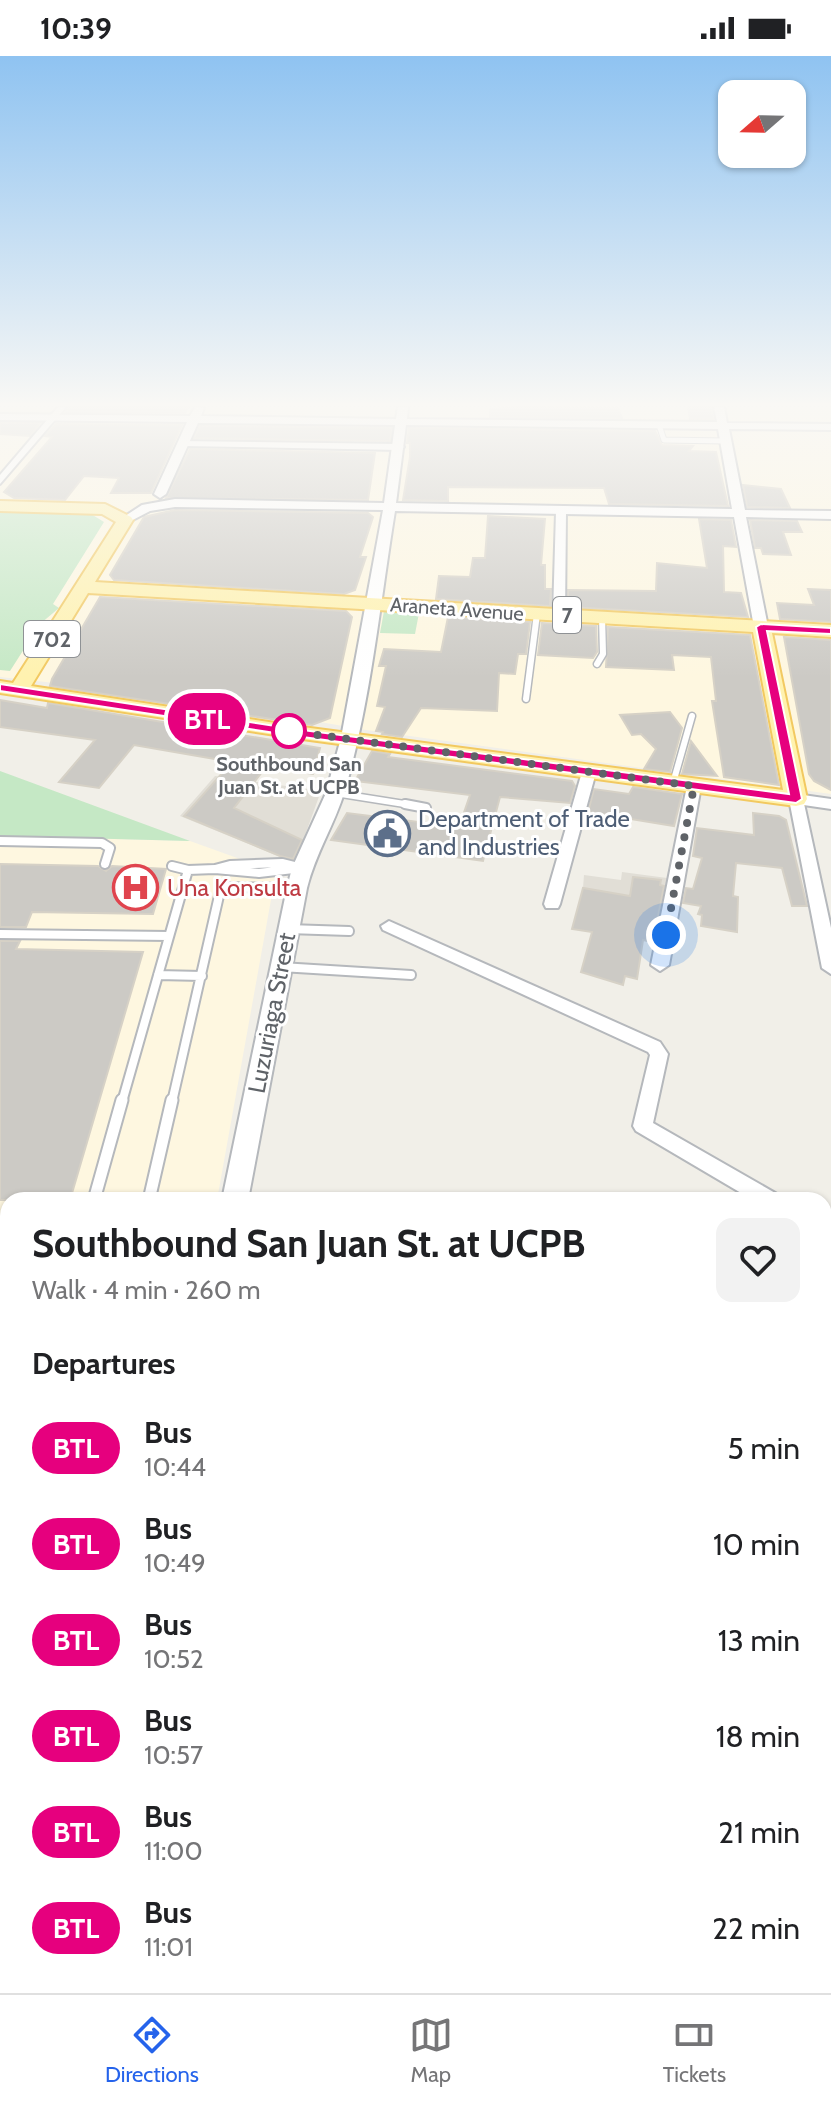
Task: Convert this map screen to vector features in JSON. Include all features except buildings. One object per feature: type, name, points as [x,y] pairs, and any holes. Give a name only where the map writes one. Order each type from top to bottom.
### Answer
[{"type":"main road","points":[[0,506],[111,510],[125,520],[84,587]]},
{"type":"main road","name":"Araneta Avenue","points":[[84,587],[831,631]]},
{"type":"main road","name":"702","points":[[9,689],[84,587]]},
{"type":"main road","points":[[9,689],[796,799],[761,627]]},
{"type":"street","points":[[100,509],[138,504],[153,497]]},
{"type":"street","points":[[161,497],[175,503]]},
{"type":"street","name":"Luzuriaga Street","points":[[237,1192],[300,878],[335,793],[349,738],[391,497]]},
{"type":"street","points":[[736,497],[761,627]]},
{"type":"street","points":[[125,520],[146,508],[175,503],[829,517]]},
{"type":"street","points":[[559,615],[561,512]]},
{"type":"street","points":[[552,904],[589,772]]},
{"type":"street","points":[[660,965],[684,785]]},
{"type":"street","points":[[831,804],[796,799],[831,968]]},
{"type":"street","points":[[389,926],[654,1047],[659,1054],[643,1126],[756,1192]]},
{"type":"lane","points":[[526,699],[537,614]]},
{"type":"lane","points":[[597,664],[603,654],[602,617]]},
{"type":"lane","points":[[684,785],[692,716]]},
{"type":"lane","points":[[335,793],[426,808]]},
{"type":"lane","points":[[0,841],[102,843],[110,848],[105,864]]},
{"type":"lane","points":[[172,866],[188,870],[282,863],[300,878]]},
{"type":"lane","points":[[96,1192],[188,870]]},
{"type":"lane","points":[[151,1192],[221,887],[300,878]]},
{"type":"lane","points":[[288,929],[349,931]]},
{"type":"lane","points":[[0,934],[169,936]]},
{"type":"lane","points":[[281,967],[411,975]]},
{"type":"lane","points":[[158,975],[202,976]]},
{"type":"shaded area","points":[[0,497],[831,497],[831,794],[366,730],[320,722],[289,709],[0,677]]},
{"type":"shaded area","points":[[215,776],[321,791],[295,863],[180,816]]},
{"type":"shaded area","points":[[0,836],[190,841],[276,872],[218,1192],[0,1192]]},
{"type":"shaded area","points":[[622,872],[667,878],[662,901],[583,888],[584,875],[621,880]]},
{"type":"green space","points":[[0,512],[91,514],[104,522],[53,604],[59,608],[40,624],[10,671],[0,670]]},
{"type":"green space","points":[[384,611],[419,613],[415,634],[380,633]]},
{"type":"green space","points":[[0,771],[190,841],[0,836]]},
{"type":"bus line","name":"BTL","points":[[0,687],[295,732],[796,799],[761,627],[831,631]]},
{"type":"place","name":"Southbound San Juan St. at UCPB","points":[[289,731]]},
{"type":"place","name":"Department of Trade and Industries","points":[[387,833]]},
{"type":"place","name":"Una Konsulta","points":[[136,888]]},
{"type":"route","points":[[289,731],[694,786],[666,935]]}]
